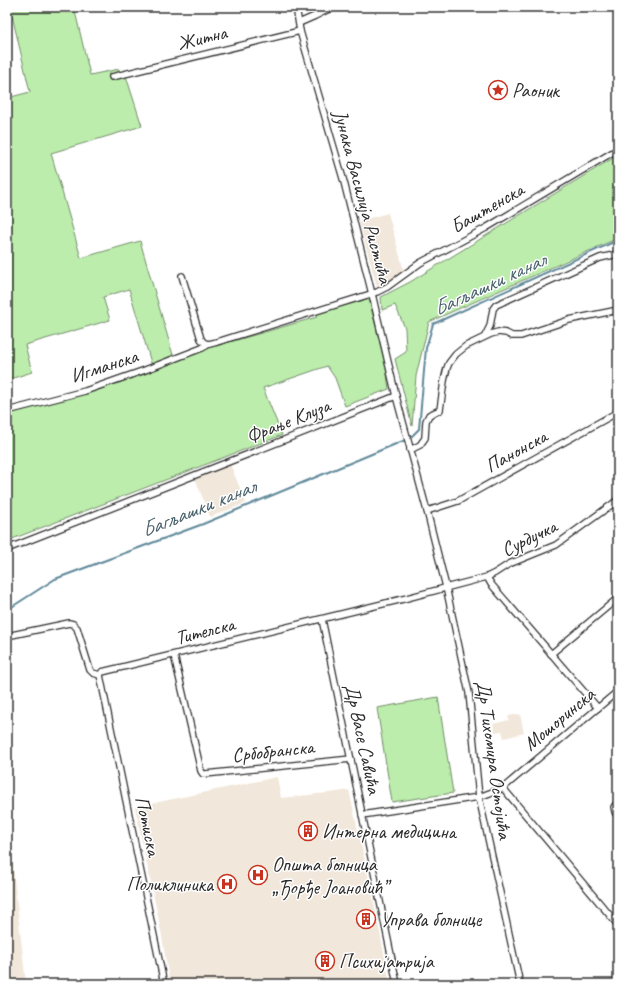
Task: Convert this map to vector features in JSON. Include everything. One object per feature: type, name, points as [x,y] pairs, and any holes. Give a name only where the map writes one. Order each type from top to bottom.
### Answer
[{"type":"street","name":"Јунака Василија Ристића","points":[[296,7],[300,31],[344,182],[396,396]]},
{"type":"street","points":[[298,22],[333,7]]},
{"type":"street","name":"Житна","points":[[112,77],[300,31]]},
{"type":"street","name":"Баштенска","points":[[372,294],[386,287],[420,264],[486,228],[618,149]]},
{"type":"street","points":[[485,336],[490,326],[493,309],[496,306],[600,258],[618,254]]},
{"type":"street","points":[[182,276],[201,339],[204,343],[209,344]]},
{"type":"street","name":"Игманска","points":[[7,411],[85,391],[145,370],[209,344],[372,294]]},
{"type":"street","points":[[410,450],[420,444],[425,438],[426,421],[430,415],[440,410],[447,368],[452,358],[466,346],[485,336],[498,332],[506,333],[512,336],[521,336],[569,320],[618,310]]},
{"type":"street","points":[[490,326],[498,332]]},
{"type":"street","points":[[396,396],[446,587]]},
{"type":"street","name":"Фрање Клуза","points":[[7,549],[396,396]]},
{"type":"street","name":"Панонска","points":[[427,511],[458,501],[618,412]]},
{"type":"street","name":"Сурдучка","points":[[446,587],[495,574],[509,564],[556,545],[618,500]]},
{"type":"street","points":[[487,577],[491,584],[598,708]]},
{"type":"street","name":"Тителска","points":[[100,675],[102,672],[403,599],[446,587]]},
{"type":"street","name":"Др Тихомира Остојића","points":[[446,587],[469,693],[479,797],[520,984]]},
{"type":"street","points":[[551,654],[618,598]]},
{"type":"street","name":"Др Васе Савића","points":[[322,619],[397,984]]},
{"type":"street","points":[[7,636],[69,623],[73,624],[78,628],[90,670],[93,673],[100,675]]},
{"type":"street","name":"Србобранска","points":[[174,655],[201,771],[203,774],[351,759]]},
{"type":"street","name":"Потиска","points":[[100,675],[164,984]]},
{"type":"street","name":"Мошоринска","points":[[362,815],[479,797],[503,788],[618,691]]},
{"type":"street","points":[[503,788],[618,925]]},
{"type":"street","points":[[618,802],[614,807],[618,816]]},
{"type":"shaded area","points":[[388,213],[404,271],[377,287],[359,221]]},
{"type":"shaded area","points":[[230,464],[246,503],[210,517],[195,478]]},
{"type":"shaded area","points":[[520,714],[524,733],[504,738],[502,731],[495,732],[493,724],[509,720],[508,716]]},
{"type":"shaded area","name":"Општа болница „Ђорђе Јоановић”","points":[[277,777],[281,798],[349,790],[390,984],[170,984],[161,931],[135,807]]},
{"type":"shaded area","points":[[7,816],[26,984],[7,984]]},
{"type":"green space","points":[[10,7],[74,7],[90,75],[119,69],[121,77],[126,76],[142,126],[51,153],[81,258],[140,241],[173,355],[152,366],[129,289],[103,297],[110,320],[25,345],[32,372],[7,380],[7,337],[10,334],[7,320],[7,98],[30,92]]},
{"type":"green space","points":[[618,155],[618,238],[429,322],[416,376],[412,426],[395,359],[406,352],[405,328],[395,305],[382,310],[381,297],[410,282]]},
{"type":"green space","points":[[369,299],[386,368],[389,389],[345,406],[335,378],[327,366],[263,388],[282,435],[7,541],[7,413],[92,392],[145,374],[174,358],[317,317],[316,313]]},
{"type":"green space","points":[[438,697],[453,793],[392,802],[377,708]]},
{"type":"waterway","name":"Багљашки канал","points":[[412,436],[419,429],[426,348],[433,324],[618,240]]},
{"type":"waterway","name":"Багљашки канал","points":[[7,610],[55,579],[203,524],[403,441]]},
{"type":"place","name":"Раоник","points":[[498,90]]},
{"type":"place","name":"Интерна медицина","points":[[308,831]]},
{"type":"place","name":"Општа болница „Ђорђе Јоановић”","points":[[258,875]]},
{"type":"place","name":"Поликлиника","points":[[227,884]]},
{"type":"place","name":"Управа болнице","points":[[366,919]]},
{"type":"place","name":"Психијатрија","points":[[325,961]]}]
